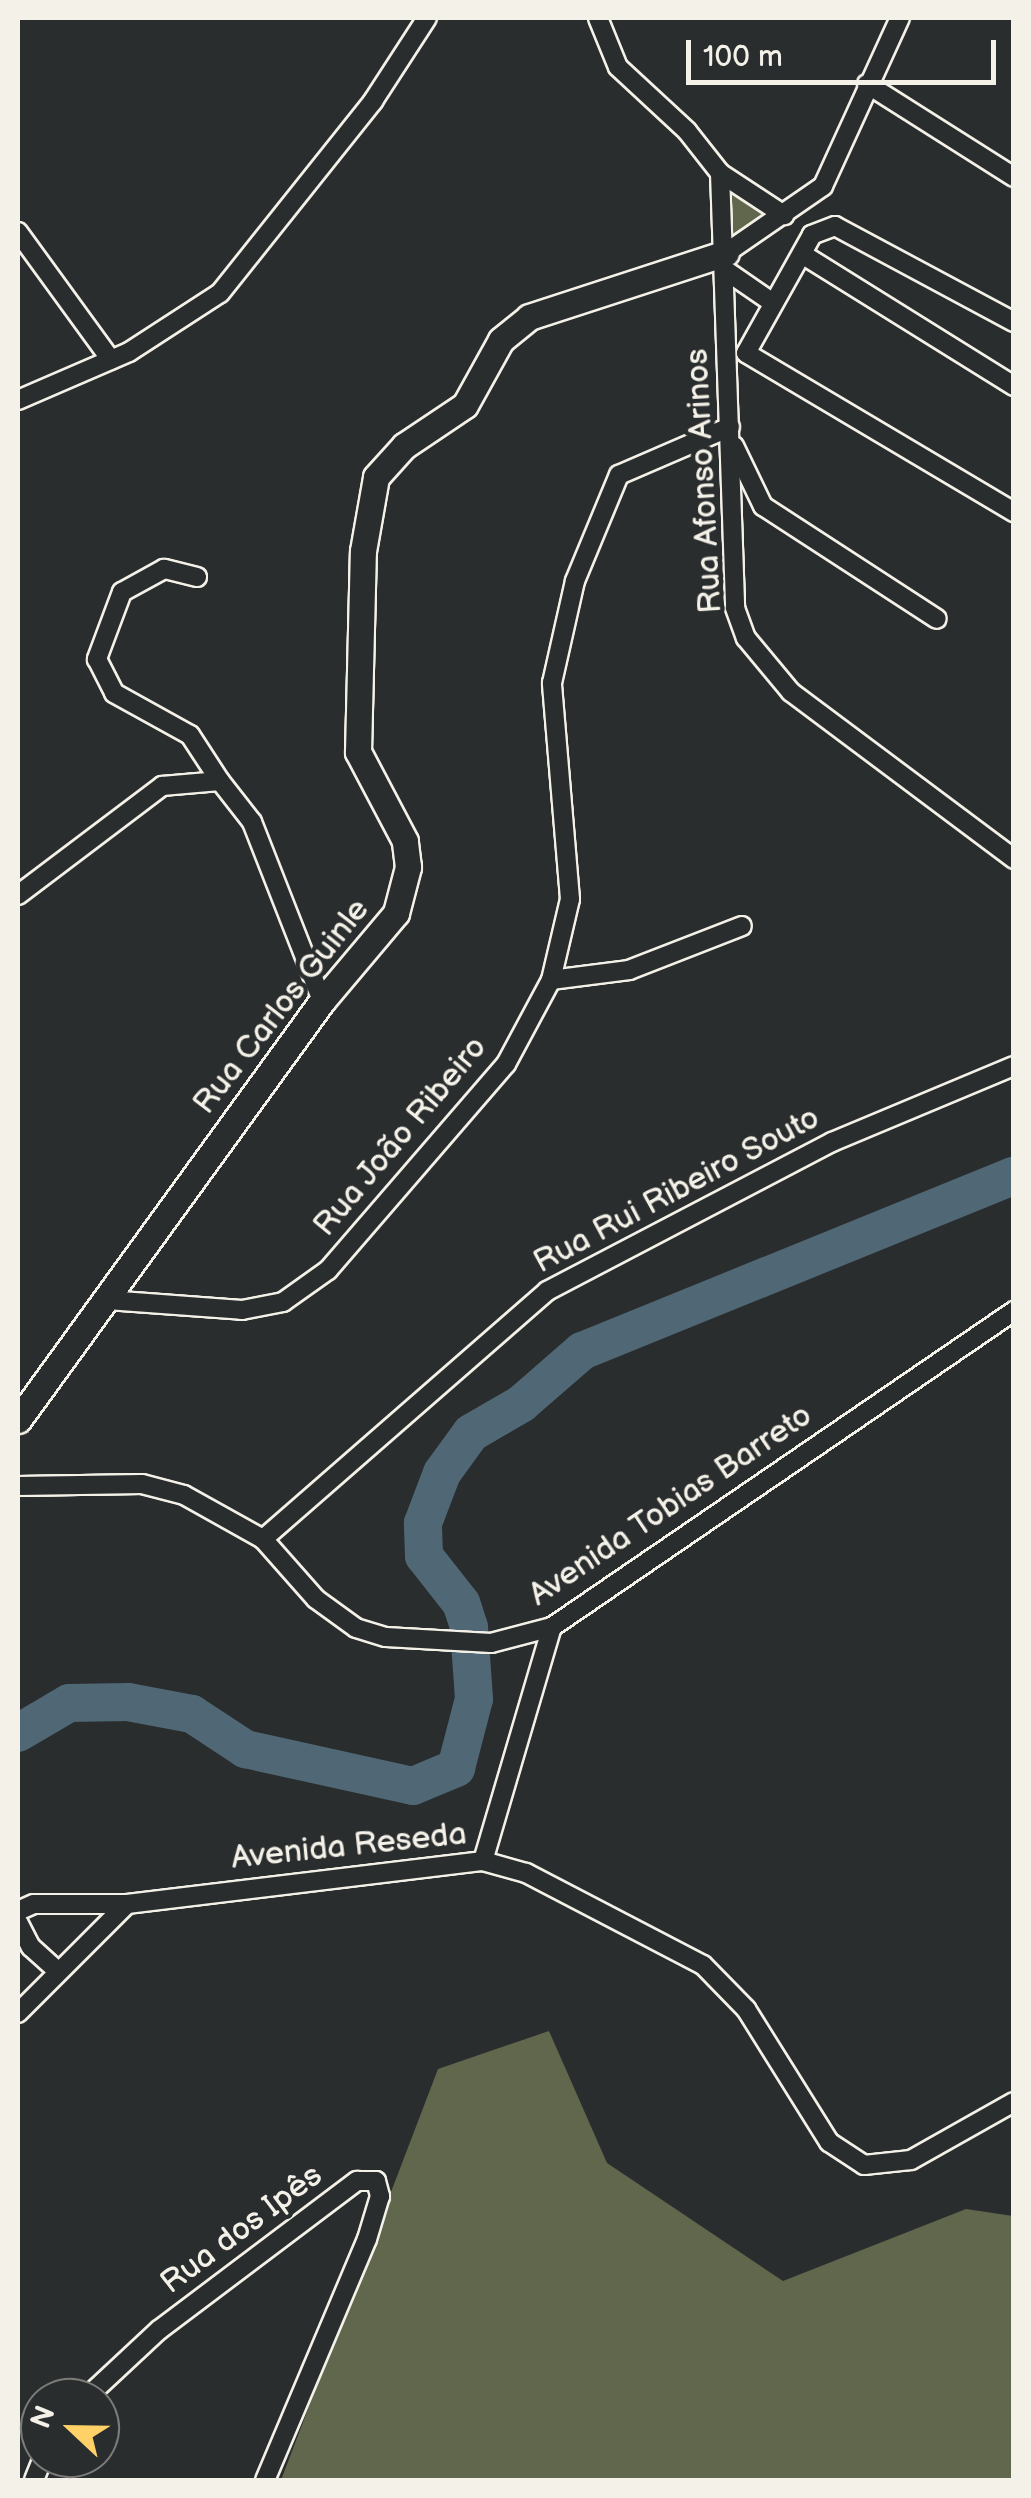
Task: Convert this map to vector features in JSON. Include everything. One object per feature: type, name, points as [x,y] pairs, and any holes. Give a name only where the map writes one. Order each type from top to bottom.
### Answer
[{"type":"street","points":[[18,400],[111,360],[197,313],[220,293],[373,101],[427,18]]},
{"type":"street","points":[[598,18],[618,68],[687,132],[720,173],[784,214]]},
{"type":"street","points":[[770,301],[727,262],[823,186],[900,18]]},
{"type":"street","points":[[867,84],[1014,177]]},
{"type":"street","name":"Rua Afonso Arinos","points":[[720,173],[727,262],[735,608],[746,638],[792,692],[1014,858]]},
{"type":"street","points":[[1014,322],[845,228],[823,227],[770,301],[746,353],[1014,512]]},
{"type":"street","points":[[18,232],[111,360]]},
{"type":"street","points":[[802,254],[1014,386]]},
{"type":"street","name":"Rua Carlos Guinle","points":[[18,1420],[322,1001],[396,912],[408,867],[404,842],[358,752],[363,551],[376,477],[404,446],[465,405],[501,340],[529,317],[727,262]]},
{"type":"street","points":[[730,432],[763,506],[938,619]]},
{"type":"street","name":"Rua João Ribeiro","points":[[107,1300],[242,1310],[300,1291],[328,1270],[446,1140],[506,1064],[550,980],[568,912],[570,854],[552,683],[575,581],[619,474],[730,432]]},
{"type":"street","points":[[196,577],[164,569],[122,592],[96,658],[114,693],[190,735],[252,822],[322,1001]]},
{"type":"street","points":[[18,896],[162,786],[220,782]]},
{"type":"street","points":[[550,980],[628,970],[742,926]]},
{"type":"street","name":"Rua Rui Ribeiro Souto","points":[[264,1538],[547,1291],[832,1142],[1014,1066]]},
{"type":"street","name":"Avenida Tobias Barreto","points":[[18,1486],[142,1484],[212,1507],[264,1538],[316,1599],[356,1628],[440,1642],[491,1643],[552,1627],[1014,1310]]},
{"type":"street","points":[[483,1862],[552,1627]]},
{"type":"street","name":"Avenida Reseda","points":[[18,1911],[34,1904],[127,1904],[483,1862],[526,1872],[703,1965],[746,2009],[830,2142],[864,2166],[911,2160],[1014,2102]]},
{"type":"street","points":[[18,2013],[127,1904]]},
{"type":"street","points":[[18,1922],[31,1947],[58,1972]]},
{"type":"street","name":"Rua dos Ipês","points":[[107,2378],[159,2330],[356,2180],[376,2180],[380,2196],[368,2239],[265,2480]]},
{"type":"green space","points":[[729,186],[769,217],[731,244]]},
{"type":"green space","points":[[549,2031],[607,2163],[783,2281],[966,2209],[1013,2216],[1013,2480],[281,2480],[438,2069]]},
{"type":"waterway","points":[[18,1733],[69,1703],[128,1702],[192,1714],[245,1749],[413,1786],[456,1768],[474,1699],[469,1627],[461,1603],[424,1556],[423,1523],[442,1473],[471,1433],[521,1404],[582,1351],[1014,1176]]}]
